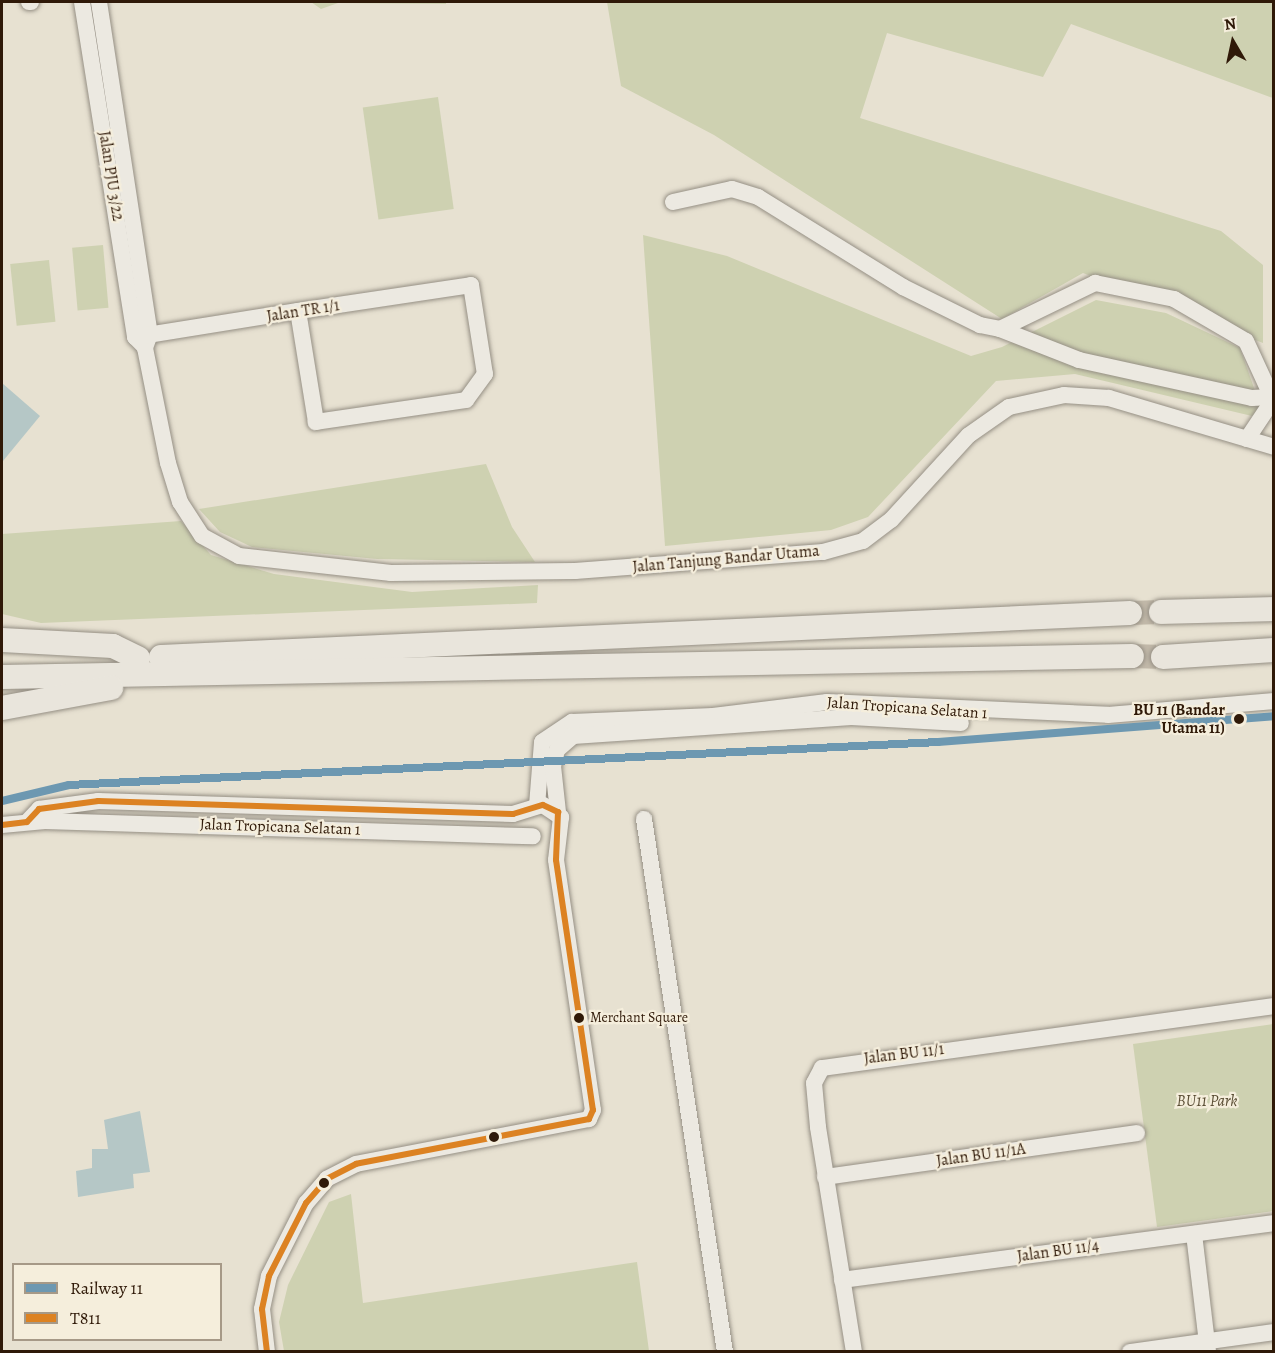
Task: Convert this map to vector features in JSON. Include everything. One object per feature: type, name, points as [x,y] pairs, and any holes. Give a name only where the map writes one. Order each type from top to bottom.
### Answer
[{"type":"highway","points":[[1161,612],[1274,609]]},
{"type":"highway","points":[[2,677],[146,666],[1130,613]]},
{"type":"highway","points":[[2,640],[113,646],[146,666]]},
{"type":"highway","points":[[1163,657],[1274,650]]},
{"type":"highway","points":[[2,661],[146,666],[1132,656]]},
{"type":"highway","points":[[2,708],[130,686],[146,666]]},
{"type":"street","name":"Jalan PJU 3/22","points":[[82,2],[143,340],[168,464]]},
{"type":"street","name":"Jalan PJU 3/22","points":[[99,2],[143,340]]},
{"type":"street","points":[[673,202],[732,189],[758,197],[903,287],[980,325],[1000,329],[1079,360],[1252,398],[1273,400]]},
{"type":"street","points":[[1000,329],[1095,283],[1173,299],[1246,341],[1273,400]]},
{"type":"street","name":"Jalan TR 1/1","points":[[143,340],[298,311],[471,285],[485,374],[466,400],[316,422],[298,311]]},
{"type":"street","name":"Jalan Tanjung Bandar Utama","points":[[168,464],[180,502],[202,536],[239,556],[392,573],[575,571],[823,552],[862,541],[891,520],[969,435],[1008,407],[1035,399],[1109,398],[1274,447]]},
{"type":"street","points":[[1247,439],[1273,400]]},
{"type":"street","name":"Jalan Tropicana Selatan 1","points":[[27,822],[39,809],[98,801],[513,814],[535,808],[542,742],[572,722],[713,716],[827,702],[1108,716],[1274,701]]},
{"type":"street","name":"Jalan Tropicana Selatan 1","points":[[556,860],[558,812],[553,766],[557,750],[573,736],[851,717],[1093,725],[1274,712]]},
{"type":"street","points":[[267,1352],[262,1309],[269,1276],[306,1203],[327,1179],[356,1164],[589,1119],[593,1110],[556,860],[527,822],[535,808],[558,812]]},
{"type":"street","points":[[644,819],[724,1352]]},
{"type":"street","name":"Jalan Tropicana Selatan 1","points":[[2,825],[27,822],[537,837]]},
{"type":"street","points":[[537,837],[558,832]]},
{"type":"street","name":"Jalan BU 11/1","points":[[854,1352],[825,1177],[814,1083],[822,1068],[1274,1006]]},
{"type":"street","name":"Jalan BU 11/1A","points":[[825,1177],[1137,1133]]},
{"type":"street","name":"Jalan BU 11/4","points":[[842,1280],[1274,1223]]},
{"type":"street","points":[[1194,1234],[1207,1346]]},
{"type":"street","points":[[1130,1352],[1207,1346],[1274,1332]]},
{"type":"green space","points":[[311,2],[446,2],[446,4],[338,3],[321,9]]},
{"type":"green space","points":[[607,2],[1273,2],[1273,98],[1071,24],[1043,77],[887,33],[860,118],[1221,231],[1263,265],[1263,343],[1083,273],[1002,319],[714,135],[621,86]]},
{"type":"green space","points":[[438,97],[454,209],[378,219],[363,108]]},
{"type":"green space","points":[[643,235],[727,256],[971,356],[1002,347],[1096,300],[1166,313],[1240,348],[1261,408],[1252,416],[1075,374],[996,381],[868,517],[831,530],[665,546]]},
{"type":"green space","points":[[103,245],[108,308],[78,310],[72,248]]},
{"type":"green space","points":[[49,260],[55,322],[17,326],[10,264]]},
{"type":"green space","points":[[486,464],[512,527],[535,562],[377,559],[252,547],[220,532],[199,509]]},
{"type":"green space","points":[[181,521],[211,555],[274,574],[412,592],[538,585],[537,603],[41,623],[2,614],[2,534]]},
{"type":"green space","name":"BU11 Park","points":[[1273,1024],[1273,1211],[1157,1227],[1133,1044]]},
{"type":"green space","points":[[351,1194],[363,1303],[637,1262],[649,1351],[284,1351],[279,1322],[288,1285],[329,1202]]},
{"type":"shaded area","points":[[2,383],[40,416],[3,461],[2,460]]},
{"type":"shaded area","points":[[140,1111],[150,1172],[133,1174],[134,1188],[78,1197],[76,1171],[92,1168],[92,1149],[108,1149],[104,1120]]},
{"type":"tunnel","points":[[1130,613],[1161,612]]},
{"type":"tunnel","points":[[1132,656],[1163,657]]},
{"type":"rail line","name":"11","points":[[2,801],[69,785],[938,742],[1274,716]]},
{"type":"transit line","name":"T811","points":[[2,825],[27,822],[39,809],[98,801],[513,814],[543,805],[558,812],[556,860],[593,1110],[589,1119],[356,1164],[327,1179],[306,1203],[269,1276],[262,1309],[267,1352]]},
{"type":"place","name":"BU 11 (Bandar Utama 11)","points":[[1239,719]]},
{"type":"place","name":"Merchant Square","points":[[579,1018]]}]
